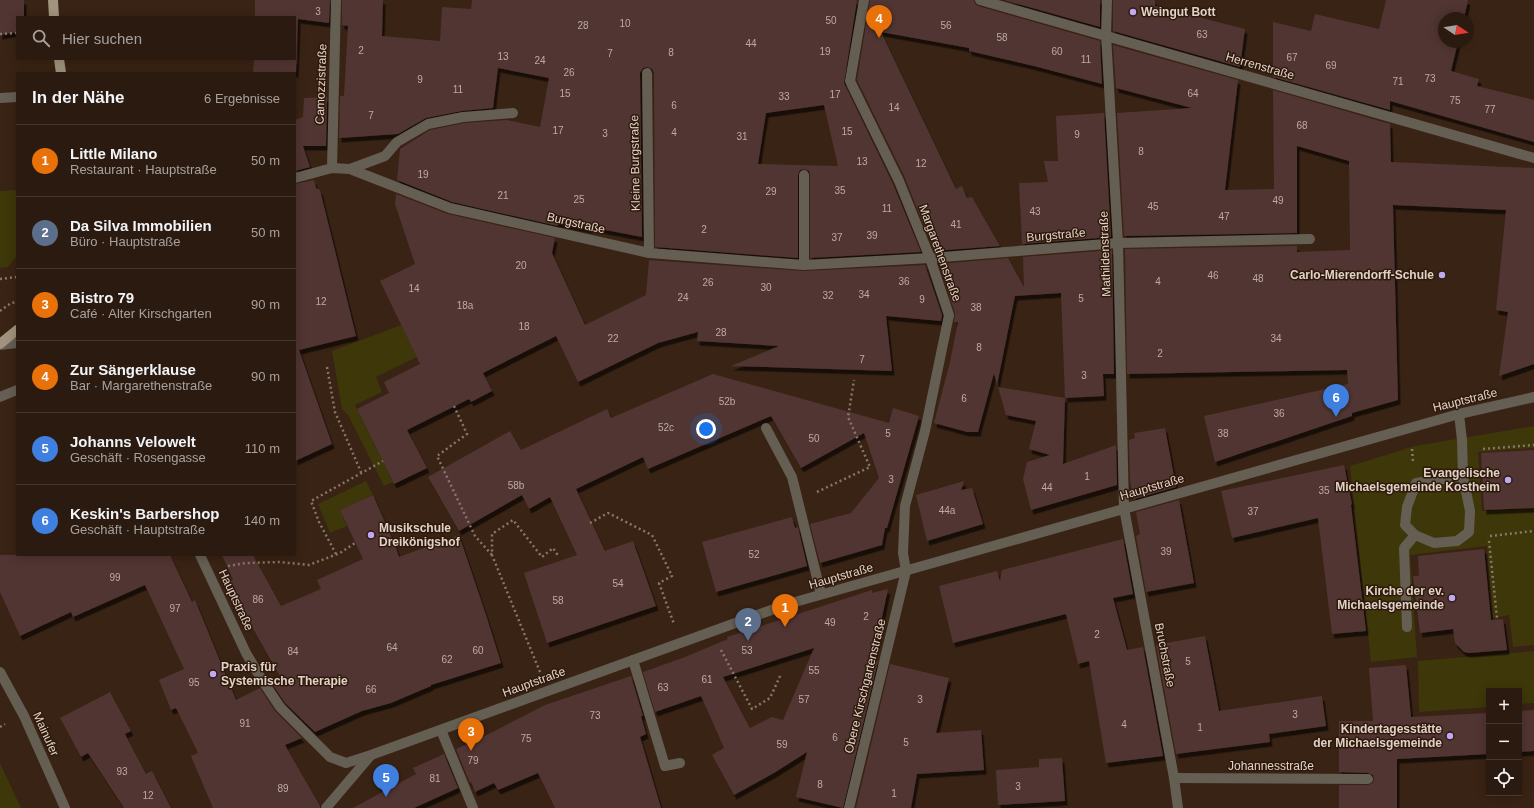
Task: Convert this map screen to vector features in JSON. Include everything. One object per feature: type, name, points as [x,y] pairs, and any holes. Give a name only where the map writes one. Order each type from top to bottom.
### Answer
[{"type":"main road","points":[[53,0],[54,16]]},
{"type":"main road","points":[[60,60],[61,72]]},
{"type":"main road","points":[[0,345],[16,331]]},
{"type":"street","name":"Camozzistraße","points":[[332,168],[336,0]]},
{"type":"street","name":"Margarethenstraße","points":[[864,0],[850,81],[899,181],[930,258],[949,315],[925,431],[905,506],[903,553],[906,571]]},
{"type":"street","name":"Herrenstraße","points":[[980,0],[1534,158]]},
{"type":"street","name":"Mathildenstraße","points":[[1106,0],[1106,35],[1118,243],[1124,508]]},
{"type":"street","name":"Kleine Burgstraße","points":[[647,73],[649,253]]},
{"type":"street","points":[[0,98],[16,97]]},
{"type":"street","name":"Burgstraße","points":[[350,169],[385,156],[397,142],[428,124],[463,117],[513,113]]},
{"type":"street","name":"Burgstraße","points":[[296,178],[332,168],[350,169],[450,208],[649,253],[804,264],[930,258],[1118,243],[1310,239]]},
{"type":"street","points":[[804,175],[804,264]]},
{"type":"street","points":[[0,345],[16,343]]},
{"type":"street","points":[[0,397],[16,390]]},
{"type":"street","name":"Hauptstraße","points":[[200,556],[246,653],[280,707],[330,757],[346,763],[371,756],[788,604],[1459,414],[1534,397]]},
{"type":"street","points":[[1459,414],[1463,450],[1463,476],[1470,511],[1469,532],[1457,541],[1434,543],[1415,536],[1405,525],[1407,507],[1416,483],[1463,476]]},
{"type":"street","points":[[766,428],[792,478],[822,594]]},
{"type":"street","name":"Bruchstraße","points":[[1124,508],[1174,778],[1178,808]]},
{"type":"street","points":[[1407,627],[1404,548],[1415,536]]},
{"type":"street","name":"Obere Kirschgartenstraße","points":[[849,808],[906,571]]},
{"type":"street","points":[[633,660],[665,766],[680,763]]},
{"type":"street","name":"Mainufer","points":[[0,672],[24,716],[65,808]]},
{"type":"street","points":[[441,730],[473,808]]},
{"type":"street","points":[[326,808],[371,756]]},
{"type":"street","name":"Johannesstraße","points":[[1174,778],[1368,779]]},
{"type":"path","points":[[0,34],[16,33]]},
{"type":"path","points":[[0,280],[16,277]]},
{"type":"path","points":[[0,311],[16,302]]},
{"type":"path","points":[[327,367],[335,412],[361,472]]},
{"type":"path","points":[[813,494],[870,467],[848,417],[854,380]]},
{"type":"path","points":[[454,406],[467,434],[437,456],[476,536],[492,555],[548,691]]},
{"type":"path","points":[[1409,428],[1416,483]]},
{"type":"path","points":[[1463,450],[1534,445]]},
{"type":"path","points":[[336,554],[319,522],[311,501],[383,461]]},
{"type":"path","points":[[590,523],[608,513],[652,535],[672,576],[659,583],[680,643]]},
{"type":"path","points":[[492,555],[492,534],[512,520],[542,557],[553,548],[559,557]]},
{"type":"path","points":[[1497,618],[1488,537],[1534,531]]},
{"type":"path","points":[[209,573],[225,567],[246,563],[278,562],[309,565],[336,554],[355,543]]},
{"type":"path","points":[[711,632],[752,709],[770,698],[781,674]]},
{"type":"shaded area","points":[[16,190],[16,257],[8,267],[0,268],[0,191]]},
{"type":"shaded area","points":[[423,317],[435,348],[376,377],[382,392],[355,405],[393,482],[384,486],[348,415],[342,409],[332,351]]},
{"type":"shaded area","points":[[1534,426],[1534,448],[1478,452],[1482,511],[1534,509],[1534,645],[1513,647],[1509,615],[1493,618],[1487,546],[1410,555],[1417,657],[1371,662],[1350,466],[1415,446]]},
{"type":"shaded area","points":[[366,481],[373,495],[340,510],[347,526],[330,533],[318,504]]},
{"type":"shaded area","points":[[1534,651],[1534,703],[1522,704],[1522,688],[1486,688],[1486,707],[1419,712],[1418,661]]},
{"type":"shaded area","points":[[0,763],[21,808],[0,808]]},
{"type":"building","points":[[0,0],[24,0],[24,16],[16,16],[16,32],[0,35]]},
{"type":"building","points":[[255,0],[330,0],[329,23],[298,19],[296,73],[253,72],[254,60],[296,60],[296,16],[255,16]]},
{"type":"building","points":[[342,0],[383,0],[382,36],[440,41],[442,7],[471,9],[472,0],[857,0],[844,83],[893,184],[921,252],[810,258],[810,175],[809,171],[804,169],[800,170],[798,175],[798,258],[655,247],[654,73],[652,69],[647,67],[643,68],[640,73],[642,237],[590,227],[590,229],[558,223],[558,226],[452,202],[397,180],[400,149],[430,130],[464,123],[507,120],[540,127],[549,78],[498,68],[493,108],[462,111],[426,118],[398,134],[339,138],[340,96],[344,96],[348,26],[342,25]],"holes":[[[824,105],[838,166],[758,164],[766,113]]]},
{"type":"building","points":[[870,0],[974,0],[975,4],[978,6],[1100,41],[1102,84],[969,51],[969,48],[881,32],[956,189],[962,186],[967,198],[972,197],[1000,246],[934,251],[905,178],[857,80]]},
{"type":"building","points":[[1004,0],[1100,0],[1100,27]]},
{"type":"building","points":[[1113,0],[1155,0],[1155,6],[1245,29],[1240,67],[1113,31]]},
{"type":"building","points":[[1386,0],[1468,0],[1465,12],[1438,12],[1438,48],[1457,48],[1451,71],[1479,79],[1477,86],[1534,100],[1534,142],[1390,101],[1390,110],[1273,77],[1273,22],[1311,31],[1315,14],[1379,29]]},
{"type":"building","points":[[1113,45],[1238,80],[1225,190],[1274,189],[1273,90],[1390,124],[1391,162],[1534,168],[1534,364],[1499,376],[1508,312],[1496,310],[1506,210],[1393,205],[1398,400],[1352,413],[1352,416],[1215,462],[1204,416],[1348,384],[1347,370],[1127,374],[1125,249],[1297,246],[1297,252],[1350,250],[1349,161],[1297,146],[1297,233],[1124,236],[1117,113],[1192,108],[1116,88]]},
{"type":"building","points":[[327,97],[326,146],[303,146],[310,167],[296,171],[296,120],[303,117],[304,98]]},
{"type":"building","points":[[1104,113],[1111,237],[1022,244],[1019,183],[1048,182],[1044,161],[1058,161],[1056,116]]},
{"type":"building","points":[[314,180],[316,188],[320,190],[356,336],[299,350],[332,444],[296,461],[296,184]]},
{"type":"building","points":[[396,194],[448,214],[555,238],[552,253],[585,325],[646,295],[649,260],[804,271],[925,265],[942,315],[941,321],[886,316],[892,371],[731,366],[779,346],[697,341],[698,332],[658,343],[578,382],[556,336],[483,373],[492,391],[471,402],[469,399],[407,430],[427,468],[394,484],[357,409],[389,393],[384,382],[420,364],[380,281],[415,264],[395,204]]},
{"type":"building","points":[[1112,250],[1114,374],[1103,374],[1104,396],[1065,398],[1061,293],[1015,296],[997,385],[994,373],[978,432],[967,432],[934,423],[950,362],[958,322],[954,322],[955,313],[939,264],[1008,258],[1024,287],[1023,257]]},
{"type":"building","points":[[713,374],[889,423],[893,408],[919,416],[887,528],[885,528],[882,545],[820,563],[810,524],[851,513],[879,478],[864,433],[801,468],[771,416],[648,469],[643,457],[576,489],[605,551],[633,541],[656,606],[547,643],[524,573],[577,555],[550,497],[529,509],[522,495],[459,531],[428,477],[510,431],[521,450],[607,409],[611,418]]},
{"type":"building","points":[[998,387],[1065,398],[1063,464],[1116,445],[1117,485],[1031,510],[1023,479],[1027,462],[1050,455],[1029,449],[1036,421],[1006,415]]},
{"type":"building","points":[[1165,428],[1176,487],[1134,499],[1130,481],[1129,440],[1135,438],[1134,433]]},
{"type":"building","name":"Evangelische Michaelsgemeinde Kostheim","points":[[1534,450],[1534,508],[1484,510],[1481,453]]},
{"type":"building","points":[[1344,465],[1352,504],[1366,631],[1332,634],[1318,518],[1232,538],[1221,491]]},
{"type":"building","points":[[964,481],[961,490],[972,488],[983,524],[927,541],[916,495]]},
{"type":"building","points":[[373,495],[399,557],[459,535],[501,663],[431,685],[391,703],[362,711],[315,732],[285,703],[271,682],[281,678],[227,583],[233,580],[222,556],[254,556],[281,606],[321,589],[317,580],[363,559],[340,510]]},
{"type":"building","points":[[1179,500],[1194,583],[1146,592],[1136,536],[1140,534],[1136,512]]},
{"type":"building","points":[[792,517],[795,528],[798,527],[807,566],[716,592],[702,542]]},
{"type":"building","points":[[1123,539],[1133,594],[1113,598],[1127,650],[1143,647],[1163,756],[1106,763],[1089,661],[1078,664],[1066,614],[953,643],[939,586],[997,571],[1000,581],[1002,570]]},
{"type":"building","name":"Kirche der ev. Michaelsgemeinde","points":[[1484,549],[1491,620],[1503,619],[1507,650],[1469,653],[1464,652],[1455,643],[1453,629],[1420,633],[1413,576],[1419,576],[1418,556]]},
{"type":"building","points":[[0,555],[170,556],[192,602],[195,600],[236,700],[260,688],[275,711],[302,738],[285,745],[320,808],[213,808],[191,756],[198,753],[176,708],[171,710],[159,680],[184,669],[145,585],[73,617],[71,612],[20,636],[0,592]]},
{"type":"building","points":[[888,589],[873,660],[878,661],[843,808],[796,797],[807,752],[774,773],[734,795],[712,755],[724,748],[701,696],[655,712],[643,672],[685,657],[728,639],[727,637],[872,590],[872,593]],"holes":[[[814,648],[783,720],[772,717],[750,728],[723,677]]]},
{"type":"building","points":[[1205,636],[1219,711],[1322,696],[1326,726],[1269,734],[1270,742],[1176,754],[1156,645]]},
{"type":"building","points":[[890,664],[949,678],[936,733],[981,730],[984,770],[917,774],[911,808],[856,808]]},
{"type":"building","points":[[1406,665],[1411,717],[1486,713],[1486,754],[1397,759],[1397,808],[1339,808],[1339,785],[1368,785],[1373,783],[1374,779],[1373,775],[1368,773],[1339,772],[1339,721],[1373,721],[1369,668]]},
{"type":"building","points":[[631,676],[643,716],[641,716],[646,734],[640,737],[661,808],[555,808],[538,773],[498,790],[494,783],[475,792],[456,749],[477,740],[545,705]]},
{"type":"building","points":[[110,692],[131,731],[125,734],[146,774],[152,771],[171,808],[124,808],[88,753],[81,757],[60,718]]},
{"type":"building","points":[[1534,710],[1534,751],[1522,752],[1522,711]]},
{"type":"building","points":[[444,754],[458,788],[414,808],[353,808],[416,774],[413,768]]},
{"type":"building","points":[[1062,758],[1065,801],[998,805],[996,770],[1039,767],[1039,759]]},
{"type":"place","name":"Weingut Bott","points":[[1133,12]]},
{"type":"place","name":"Zur Sängerklause","points":[[879,38]]},
{"type":"place","name":"Carlo-Mierendorff-Schule","points":[[1442,275]]},
{"type":"place","name":"Keskin's Barbershop","points":[[1336,417]]},
{"type":"place","name":"Evangelische Michaelsgemeinde Kostheim","points":[[1508,480]]},
{"type":"place","name":"Musikschule Dreikönigshof","points":[[371,535]]},
{"type":"place","name":"Kirche der ev. Michaelsgemeinde","points":[[1452,598]]},
{"type":"place","name":"Little Milano","points":[[785,627]]},
{"type":"place","name":"Da Silva Immobilien","points":[[748,641]]},
{"type":"place","name":"Praxis für Systemische Therapie","points":[[213,674]]},
{"type":"place","name":"Kindertagesstätte der Michaelsgemeinde","points":[[1450,736]]},
{"type":"place","name":"Bistro 79","points":[[471,751]]},
{"type":"place","name":"Johanns Velowelt","points":[[386,797]]}]
